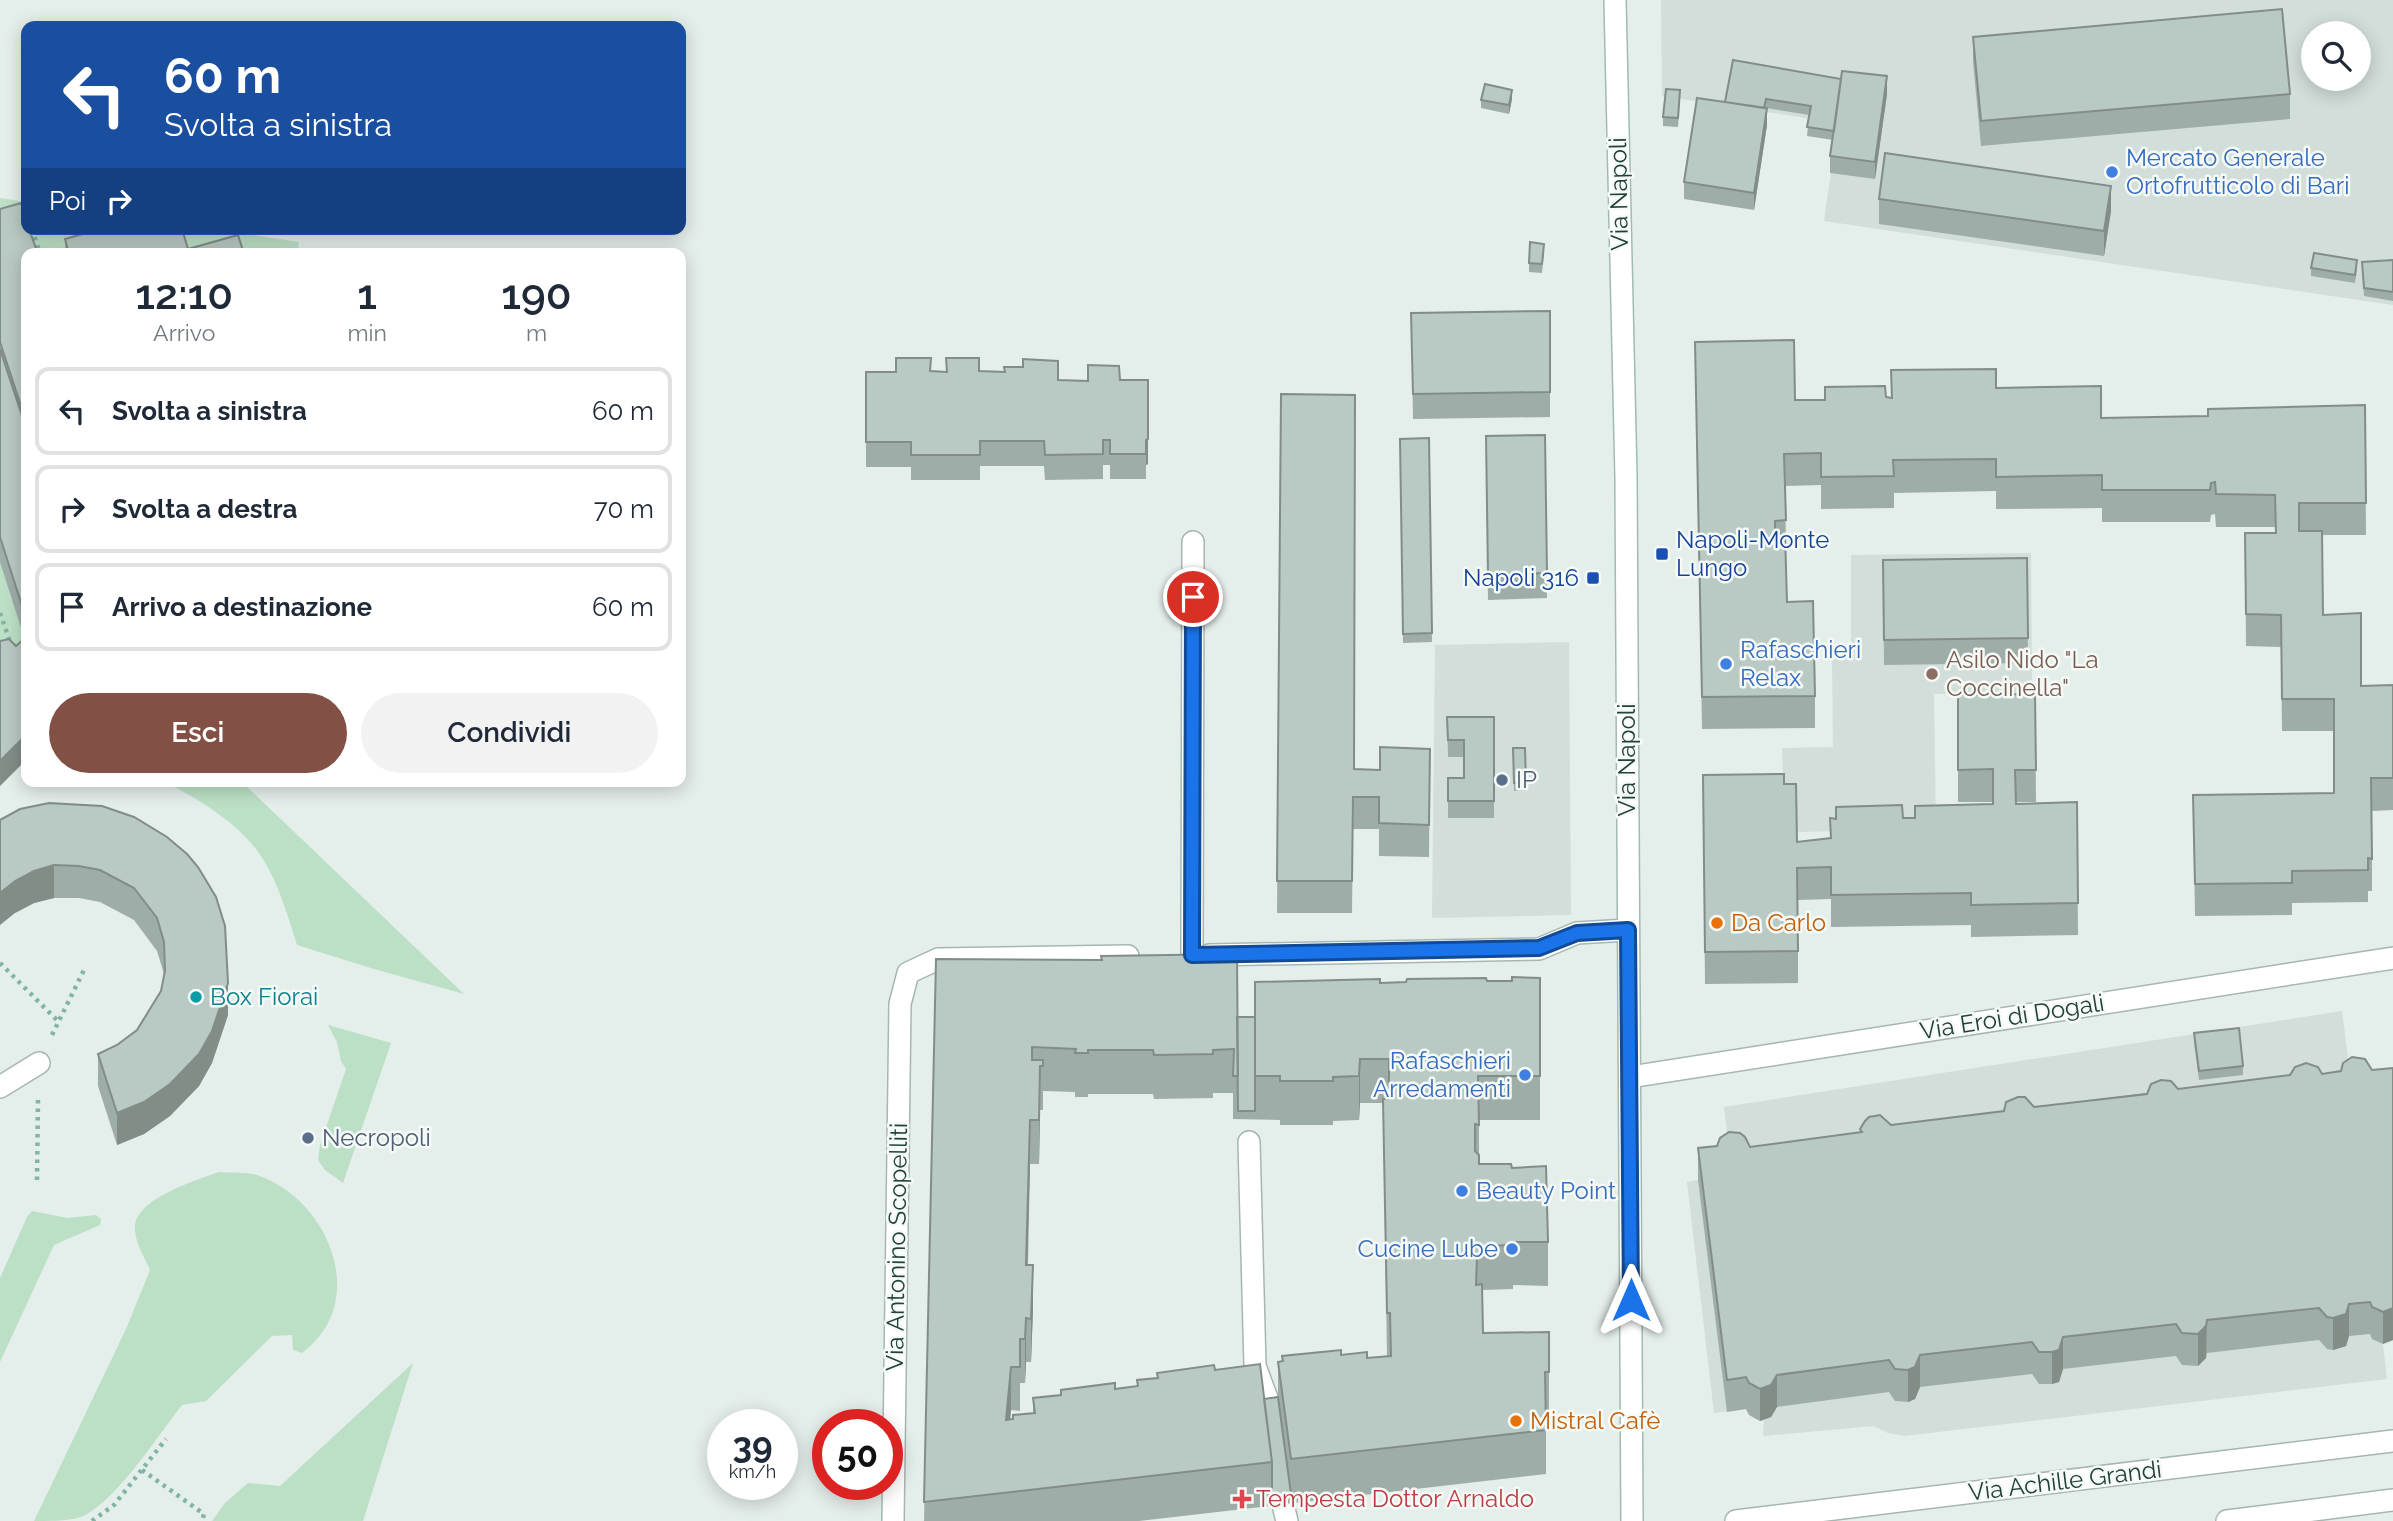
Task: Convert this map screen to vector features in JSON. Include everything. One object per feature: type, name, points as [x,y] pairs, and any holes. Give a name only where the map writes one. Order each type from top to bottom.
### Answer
[{"type":"street","name":"Via Napoli","points":[[1615,0],[1626,477],[1632,1521]]},
{"type":"street","points":[[1193,542],[1192,955],[1539,948],[1577,933],[1628,930]]},
{"type":"street","name":"Via Antonino Scopelliti","points":[[893,1521],[900,1004],[908,973],[938,959],[1192,955]]},
{"type":"street","name":"Via Eroi di Dogali","points":[[1630,1077],[2393,958]]},
{"type":"street","points":[[0,1087],[39,1063]]},
{"type":"street","points":[[1249,1142],[1255,1366],[1268,1401]]},
{"type":"street","name":"Via Achille Grandi","points":[[1736,1521],[2393,1441]]},
{"type":"street","points":[[2227,1521],[2393,1500]]},
{"type":"path","points":[[0,612],[12,647],[19,645]]},
{"type":"path","points":[[0,963],[59,1022]]},
{"type":"path","points":[[92,1521],[114,1505],[166,1439]]},
{"type":"path","points":[[142,1469],[204,1514],[202,1521]]},
{"type":"shaded area","name":"Mercato Generale Ortofrutticolo di Bari","points":[[1661,0],[2393,0],[2393,305],[1824,221],[1838,123],[1662,96]]},
{"type":"shaded area","name":"Asilo Nido \"La Coccinella\"","points":[[2031,553],[2032,693],[1934,694],[1936,829],[1797,832],[1784,806],[1782,748],[1833,747],[1832,654],[1851,654],[1851,555]]},
{"type":"shaded area","name":"IP","points":[[1569,642],[1571,915],[1432,918],[1435,645]]},
{"type":"shaded area","points":[[2342,1011],[2352,1089],[2393,1100],[2393,1341],[2383,1344],[2387,1379],[1904,1436],[1873,1426],[1763,1436],[1764,1420],[1755,1419],[1746,1409],[1714,1413],[1687,1182],[1698,1180],[1731,1164],[1724,1107]]},
{"type":"green space","points":[[0,198],[21,201],[21,235],[252,235],[299,242],[298,248],[21,248],[21,765],[0,786]]},
{"type":"green space","points":[[174,787],[247,787],[464,994],[297,945],[283,901],[263,859],[232,824]]},
{"type":"green space","points":[[328,1025],[391,1043],[343,1183],[325,1170],[318,1160],[320,1145],[346,1069]]},
{"type":"green space","points":[[219,1172],[257,1175],[282,1187],[304,1206],[321,1228],[332,1254],[337,1281],[334,1307],[323,1332],[302,1353],[293,1350],[292,1335],[272,1336],[206,1401],[182,1405],[120,1485],[92,1511],[73,1519],[34,1521],[126,1329],[150,1270],[136,1239],[137,1218],[145,1208],[168,1192]]},
{"type":"green space","points":[[32,1211],[68,1218],[96,1215],[101,1219],[100,1225],[54,1245],[0,1362],[0,1278]]},
{"type":"green space","points":[[413,1363],[363,1521],[212,1521],[225,1503],[248,1483],[280,1486]]},
{"type":"building","points":[[2282,9],[2290,94],[1981,121],[1973,37]]},
{"type":"building","points":[[1733,60],[1841,79],[1834,131],[1807,127],[1811,106],[1766,99],[1764,108],[1725,102]]},
{"type":"building","points":[[1842,71],[1887,76],[1875,162],[1830,156]]},
{"type":"building","points":[[1485,84],[1512,90],[1509,105],[1481,100]]},
{"type":"building","points":[[1666,89],[1680,90],[1678,118],[1663,117]]},
{"type":"building","points":[[1697,98],[1767,108],[1754,193],[1684,182]]},
{"type":"building","points":[[1885,153],[2111,186],[2104,231],[1879,199]]},
{"type":"building","points":[[21,203],[21,235],[31,235],[36,248],[21,248],[21,406],[0,342],[0,209]]},
{"type":"building","points":[[79,235],[184,235],[188,248],[67,248],[65,239]]},
{"type":"building","points":[[238,235],[242,248],[192,248]]},
{"type":"building","points":[[1530,242],[1544,244],[1542,264],[1529,263]]},
{"type":"building","points":[[2314,253],[2357,260],[2355,275],[2311,268]]},
{"type":"building","points":[[2393,260],[2393,292],[2364,288],[2362,262]]},
{"type":"building","points":[[1550,311],[1550,392],[1413,394],[1411,313]]},
{"type":"building","points":[[1794,340],[1795,400],[1825,400],[1825,387],[1885,386],[1886,397],[1892,398],[1891,370],[1996,369],[1996,388],[2101,386],[2101,418],[2208,416],[2208,409],[2365,405],[2366,503],[2299,503],[2299,531],[2322,531],[2323,615],[2361,613],[2361,686],[2393,685],[2393,778],[2371,778],[2372,859],[2368,858],[2368,870],[2292,871],[2292,883],[2195,884],[2193,795],[2334,793],[2334,699],[2282,699],[2281,615],[2246,614],[2245,533],[2276,533],[2275,495],[2216,494],[2215,482],[2211,483],[2210,490],[2102,490],[2102,475],[1996,477],[1996,459],[1893,460],[1894,476],[1821,477],[1821,453],[1784,454],[1786,520],[1775,521],[1775,534],[1785,535],[1787,602],[1813,601],[1815,696],[1702,697],[1695,342]]},
{"type":"building","points":[[0,349],[21,413],[21,603],[0,537]]},
{"type":"building","points":[[896,358],[931,358],[930,371],[947,372],[946,358],[979,358],[979,371],[1005,372],[1004,367],[1023,367],[1023,359],[1058,361],[1058,380],[1088,381],[1088,365],[1119,366],[1120,380],[1148,380],[1146,454],[1110,454],[1110,440],[1103,440],[1103,454],[1045,455],[1044,441],[980,441],[980,455],[911,455],[911,442],[866,442],[866,372],[896,372]]},
{"type":"building","points":[[1281,394],[1355,395],[1354,769],[1380,770],[1380,747],[1430,749],[1429,825],[1379,823],[1379,797],[1353,797],[1352,881],[1277,881]]},
{"type":"building","points":[[1545,435],[1547,573],[1488,575],[1486,436]]},
{"type":"building","points":[[1429,438],[1432,633],[1403,634],[1400,439]]},
{"type":"building","points":[[2027,558],[2028,638],[1884,640],[1883,560]]},
{"type":"building","points":[[9,639],[16,646],[21,642],[21,740],[0,761],[0,641]]},
{"type":"building","points":[[2035,694],[2036,770],[2015,770],[2016,804],[2077,802],[2078,903],[1971,905],[1971,893],[1831,895],[1831,867],[1797,868],[1798,951],[1705,952],[1703,775],[1784,774],[1784,784],[1796,784],[1797,842],[1831,838],[1830,818],[1836,819],[1836,807],[1902,805],[1903,818],[1915,818],[1915,806],[1993,804],[1993,769],[1958,770],[1958,695]]},
{"type":"building","points":[[1447,717],[1494,717],[1494,801],[1448,801],[1448,778],[1464,778],[1464,740],[1448,740]]},
{"type":"building","points":[[1513,748],[1525,748],[1526,782],[1514,783]]},
{"type":"building","name":"Box Fiorai","points":[[49,803],[102,806],[134,817],[167,837],[198,867],[216,897],[225,926],[228,983],[212,1031],[199,1054],[170,1084],[144,1102],[117,1113],[98,1054],[117,1045],[137,1030],[161,991],[165,971],[164,942],[157,918],[134,888],[100,870],[54,865],[34,871],[0,893],[0,820],[20,809]]},
{"type":"building","points":[[1237,954],[1238,1076],[1233,1076],[1234,1049],[1213,1050],[1213,1054],[1154,1055],[1153,1050],[1088,1050],[1088,1053],[1075,1053],[1076,1049],[1032,1047],[1032,1060],[1043,1060],[1043,1066],[1040,1066],[1039,1120],[1030,1120],[1026,1265],[1033,1265],[1031,1319],[1026,1318],[1025,1339],[1020,1339],[1020,1367],[1011,1367],[1006,1420],[1013,1419],[1013,1415],[1035,1413],[1033,1398],[1061,1395],[1061,1390],[1115,1383],[1115,1389],[1138,1386],[1137,1380],[1158,1378],[1157,1373],[1214,1365],[1215,1370],[1260,1364],[1272,1462],[924,1502],[936,959],[1102,960],[1101,956]]},
{"type":"building","points":[[1512,977],[1540,978],[1540,1076],[1478,1076],[1479,1125],[1475,1124],[1475,1151],[1479,1155],[1479,1164],[1511,1164],[1512,1168],[1546,1166],[1548,1242],[1481,1246],[1481,1256],[1477,1256],[1476,1285],[1482,1284],[1483,1333],[1549,1332],[1549,1372],[1545,1372],[1546,1430],[1291,1459],[1278,1362],[1283,1361],[1282,1356],[1341,1350],[1341,1355],[1367,1352],[1367,1358],[1391,1356],[1390,1313],[1387,1313],[1383,1099],[1389,1099],[1389,1059],[1360,1059],[1359,1076],[1333,1077],[1333,1081],[1280,1081],[1280,1076],[1255,1076],[1255,982],[1380,979],[1380,983],[1406,982],[1407,979],[1486,978],[1487,981],[1512,981]]},
{"type":"building","points":[[1237,1017],[1255,1017],[1255,1111],[1238,1111]]},
{"type":"building","points":[[2239,1028],[2243,1066],[2199,1071],[2194,1033]]},
{"type":"building","points":[[2352,1057],[2365,1059],[2372,1070],[2393,1068],[2393,1308],[2383,1312],[2372,1307],[2370,1302],[2349,1304],[2346,1314],[2333,1318],[2327,1317],[2319,1308],[2207,1320],[2206,1326],[2198,1334],[2182,1333],[2176,1324],[2063,1337],[2059,1350],[2052,1352],[2039,1352],[2032,1342],[1920,1355],[1915,1367],[1908,1370],[1895,1369],[1889,1360],[1777,1375],[1771,1385],[1760,1389],[1749,1383],[1746,1377],[1727,1380],[1698,1148],[1717,1146],[1720,1138],[1729,1132],[1740,1133],[1750,1147],[1862,1132],[1860,1129],[1869,1117],[1880,1115],[1891,1125],[2004,1111],[2006,1102],[2018,1097],[2025,1097],[2034,1107],[2147,1094],[2151,1084],[2161,1080],[2171,1081],[2178,1089],[2290,1075],[2295,1067],[2306,1063],[2318,1067],[2322,1074],[2341,1071],[2343,1063]]},
{"type":"building","points":[[1278,1397],[1291,1494],[1272,1497],[1272,1462],[1264,1399]]},
{"type":"place","name":"Mercato Generale Ortofrutticolo di Bari","points":[[2112,172]]},
{"type":"place","name":"Napoli-Monte Lungo","points":[[1662,554]]},
{"type":"place","name":"Napoli 316","points":[[1593,578]]},
{"type":"place","name":"Rafaschieri Relax","points":[[1726,664]]},
{"type":"place","name":"Asilo Nido \"La Coccinella\"","points":[[1932,674]]},
{"type":"place","name":"IP","points":[[1502,780]]},
{"type":"place","name":"Da Carlo","points":[[1717,923]]},
{"type":"place","name":"Box Fiorai","points":[[196,997]]},
{"type":"place","name":"Rafaschieri Arredamenti","points":[[1525,1075]]},
{"type":"place","name":"Necropoli","points":[[308,1138]]},
{"type":"place","name":"Beauty Point","points":[[1462,1191]]},
{"type":"place","name":"Cucine Lube","points":[[1512,1249]]},
{"type":"place","name":"Mistral Cafè","points":[[1516,1421]]},
{"type":"place","name":"Tempesta Dottor Arnaldo","points":[[1242,1499]]},
{"type":"route","points":[[1193,597],[1192,955],[1539,948],[1577,933],[1628,930],[1631,1300]]}]
